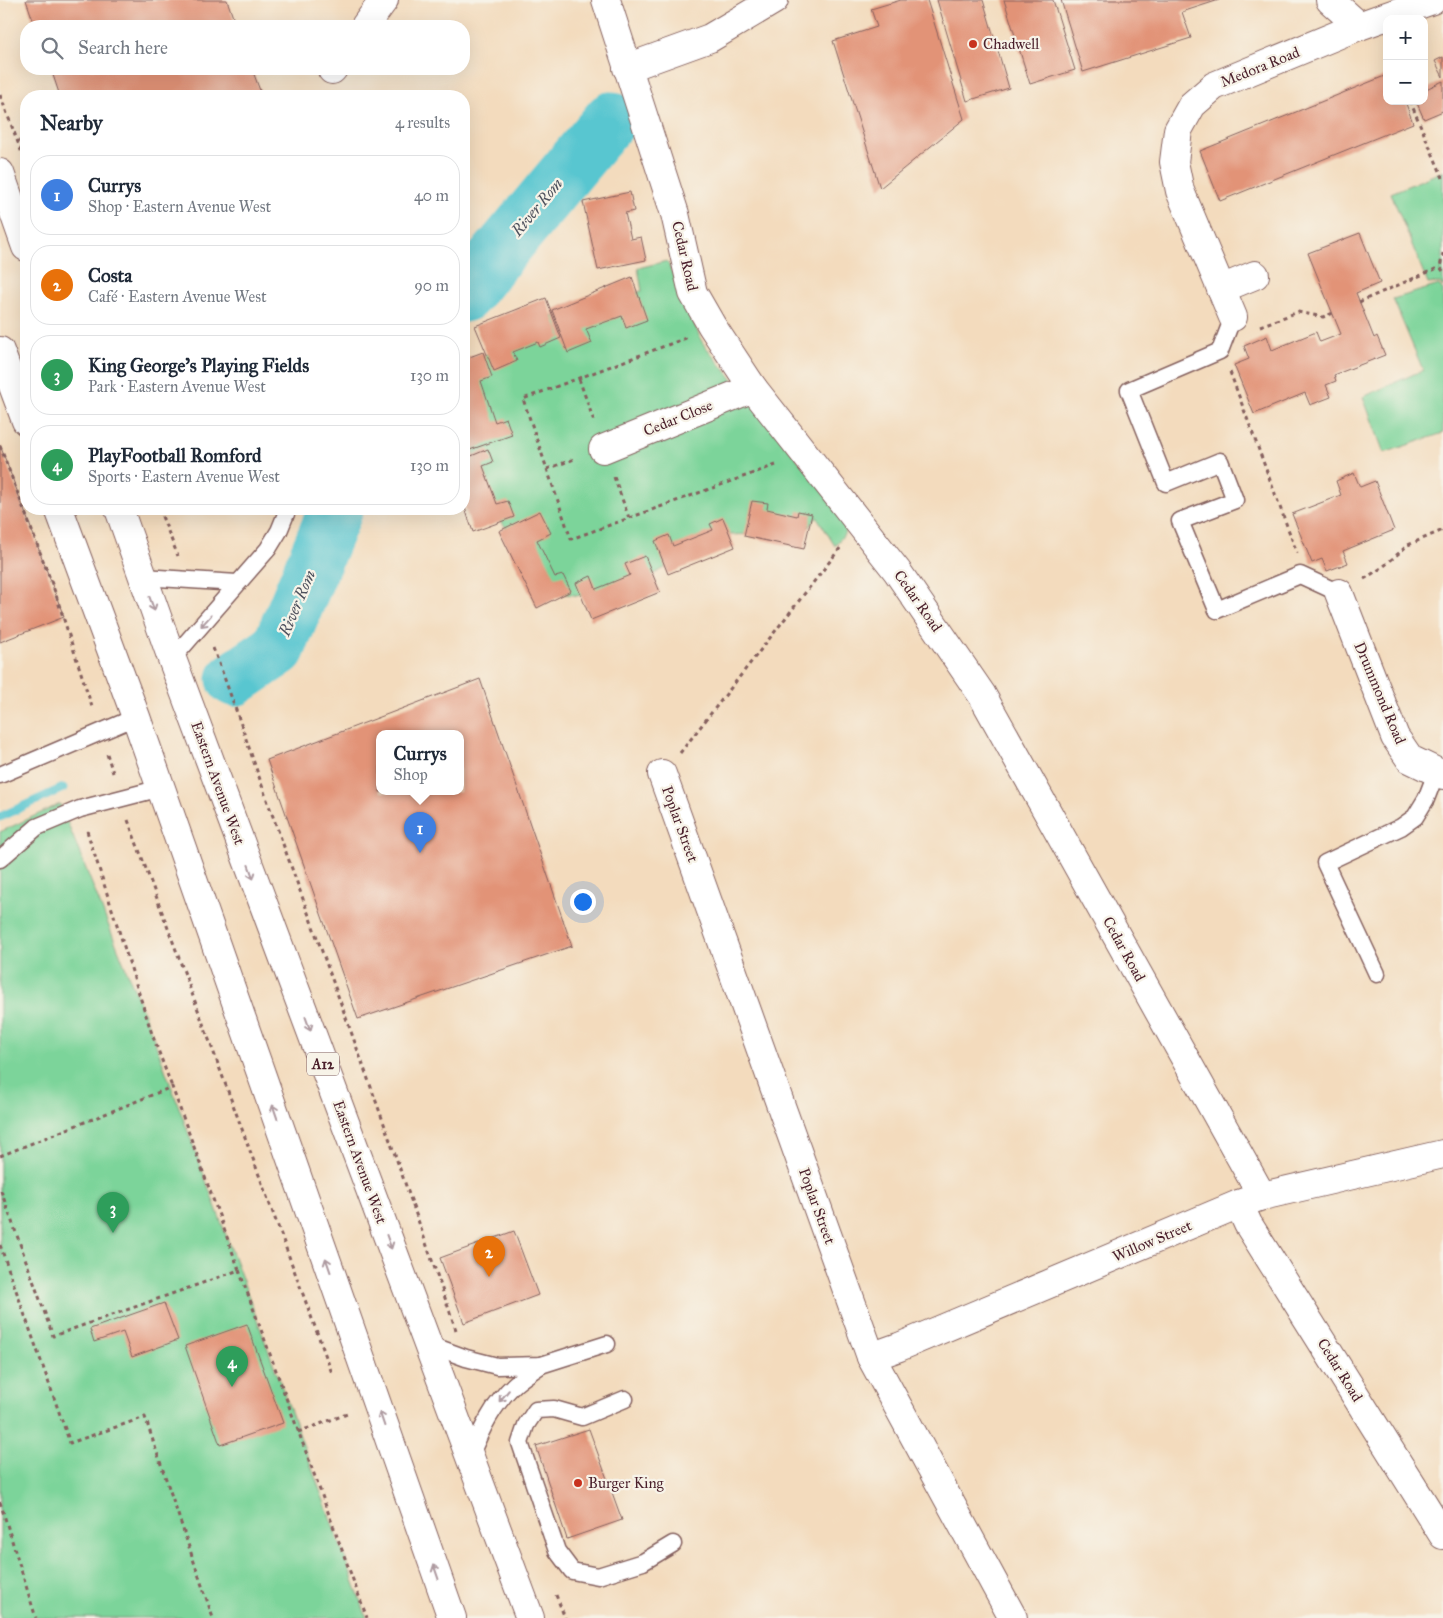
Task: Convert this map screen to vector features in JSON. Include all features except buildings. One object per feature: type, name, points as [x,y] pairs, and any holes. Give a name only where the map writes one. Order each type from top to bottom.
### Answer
[{"type":"main road","points":[[369,20],[384,0]]},
{"type":"main road","name":"Cedar Road","points":[[606,0],[675,214],[693,293],[712,326],[753,388],[897,571],[982,695],[1251,1200],[1248,1224],[1442,1531]]},
{"type":"main road","points":[[627,68],[710,38],[774,0]]},
{"type":"main road","points":[[1330,0],[1359,26]]},
{"type":"main road","name":"Medora Road","points":[[1233,317],[1180,191],[1174,162],[1178,130],[1192,105],[1214,86],[1359,26],[1432,0]]},
{"type":"main road","points":[[0,173],[20,230]]},
{"type":"main road","points":[[1221,289],[1255,275]]},
{"type":"main road","points":[[0,351],[20,405]]},
{"type":"main road","name":"Cedar Close","points":[[603,448],[753,388]]},
{"type":"main road","points":[[61,515],[136,717],[452,1618]]},
{"type":"main road","name":"Eastern Avenue West","points":[[121,515],[172,659],[530,1618]]},
{"type":"main road","name":"Drummond Road","points":[[1339,593],[1395,737],[1410,759],[1440,774]]},
{"type":"main road","name":"Poplar Street","points":[[662,774],[871,1357],[1013,1618]]},
{"type":"main road","name":"Willow Street","points":[[871,1357],[1251,1200],[1443,1154]]},
{"type":"lane","points":[[1233,317],[1220,351],[1129,390],[1166,483],[1220,461],[1235,500],[1180,522],[1217,610],[1300,575],[1339,593]]},
{"type":"lane","points":[[172,659],[268,549],[279,531],[286,515]]},
{"type":"lane","points":[[143,577],[237,583]]},
{"type":"lane","points":[[0,775],[136,717]]},
{"type":"lane","points":[[1377,974],[1326,863],[1401,828],[1415,817],[1440,774]]},
{"type":"lane","points":[[0,860],[37,828],[80,809],[161,788]]},
{"type":"lane","points":[[428,1344],[466,1358],[497,1366],[541,1365],[607,1344]]},
{"type":"lane","points":[[470,1457],[485,1421],[501,1399],[516,1383],[541,1365]]},
{"type":"lane","points":[[625,1398],[582,1417],[554,1409],[536,1410],[526,1425],[520,1444],[558,1551],[572,1571],[598,1576],[643,1562],[673,1544]]},
{"type":"path","points":[[0,95],[20,146]]},
{"type":"path","points":[[1412,105],[1443,178]]},
{"type":"path","points":[[1443,253],[1440,267],[1443,271]]},
{"type":"path","points":[[1359,302],[1440,267]]},
{"type":"path","points":[[1233,317],[1239,334],[1298,312],[1323,317],[1332,313]]},
{"type":"path","points":[[1221,348],[1302,564],[1300,575]]},
{"type":"path","points":[[0,446],[20,499]]},
{"type":"path","points":[[26,515],[55,592],[120,798],[334,1376]]},
{"type":"path","points":[[161,515],[187,580]]},
{"type":"path","points":[[662,774],[860,523]]},
{"type":"path","points":[[1339,593],[1383,567],[1408,545],[1443,530]]},
{"type":"path","points":[[204,623],[236,707],[279,835],[396,1154],[466,1358]]},
{"type":"path","points":[[80,809],[152,1034],[367,1618]]},
{"type":"path","points":[[0,1156],[172,1087]]},
{"type":"path","points":[[0,1188],[53,1336],[239,1270]]},
{"type":"path","points":[[0,1245],[70,1443],[145,1417],[213,1618]]},
{"type":"path","points":[[298,1432],[377,1403]]},
{"type":"path","points":[[347,1414],[351,1423]]},
{"type":"path","points":[[0,1502],[36,1618]]},
{"type":"path","points":[[554,1591],[565,1618]]},
{"type":"green space","points":[[1443,171],[1443,287],[1440,283],[1428,284],[1391,193]]},
{"type":"green space","points":[[667,261],[702,342],[851,525],[835,546],[817,517],[804,533],[723,535],[610,599],[556,593],[483,498],[470,433],[470,367],[528,324],[642,291],[638,268]]},
{"type":"green space","points":[[1439,285],[1443,290],[1443,433],[1384,453],[1363,397],[1423,370],[1393,299]]},
{"type":"green space","points":[[60,804],[152,1034],[367,1618],[0,1618],[0,832]]},
{"type":"waterway","name":"River Rom","points":[[470,288],[611,119]]},
{"type":"waterway","name":"River Rom","points":[[234,679],[278,649],[334,515]]},
{"type":"waterway","name":"River Rom","points":[[0,817],[63,788]]},
{"type":"place","name":"Chadwell","points":[[973,44]]},
{"type":"place","name":"Currys","points":[[420,853]]},
{"type":"place","name":"King George's Playing Fields","points":[[113,1233]]},
{"type":"place","name":"Costa","points":[[489,1277]]},
{"type":"place","name":"PlayFootball Romford","points":[[232,1387]]},
{"type":"place","name":"Burger King","points":[[578,1483]]}]
